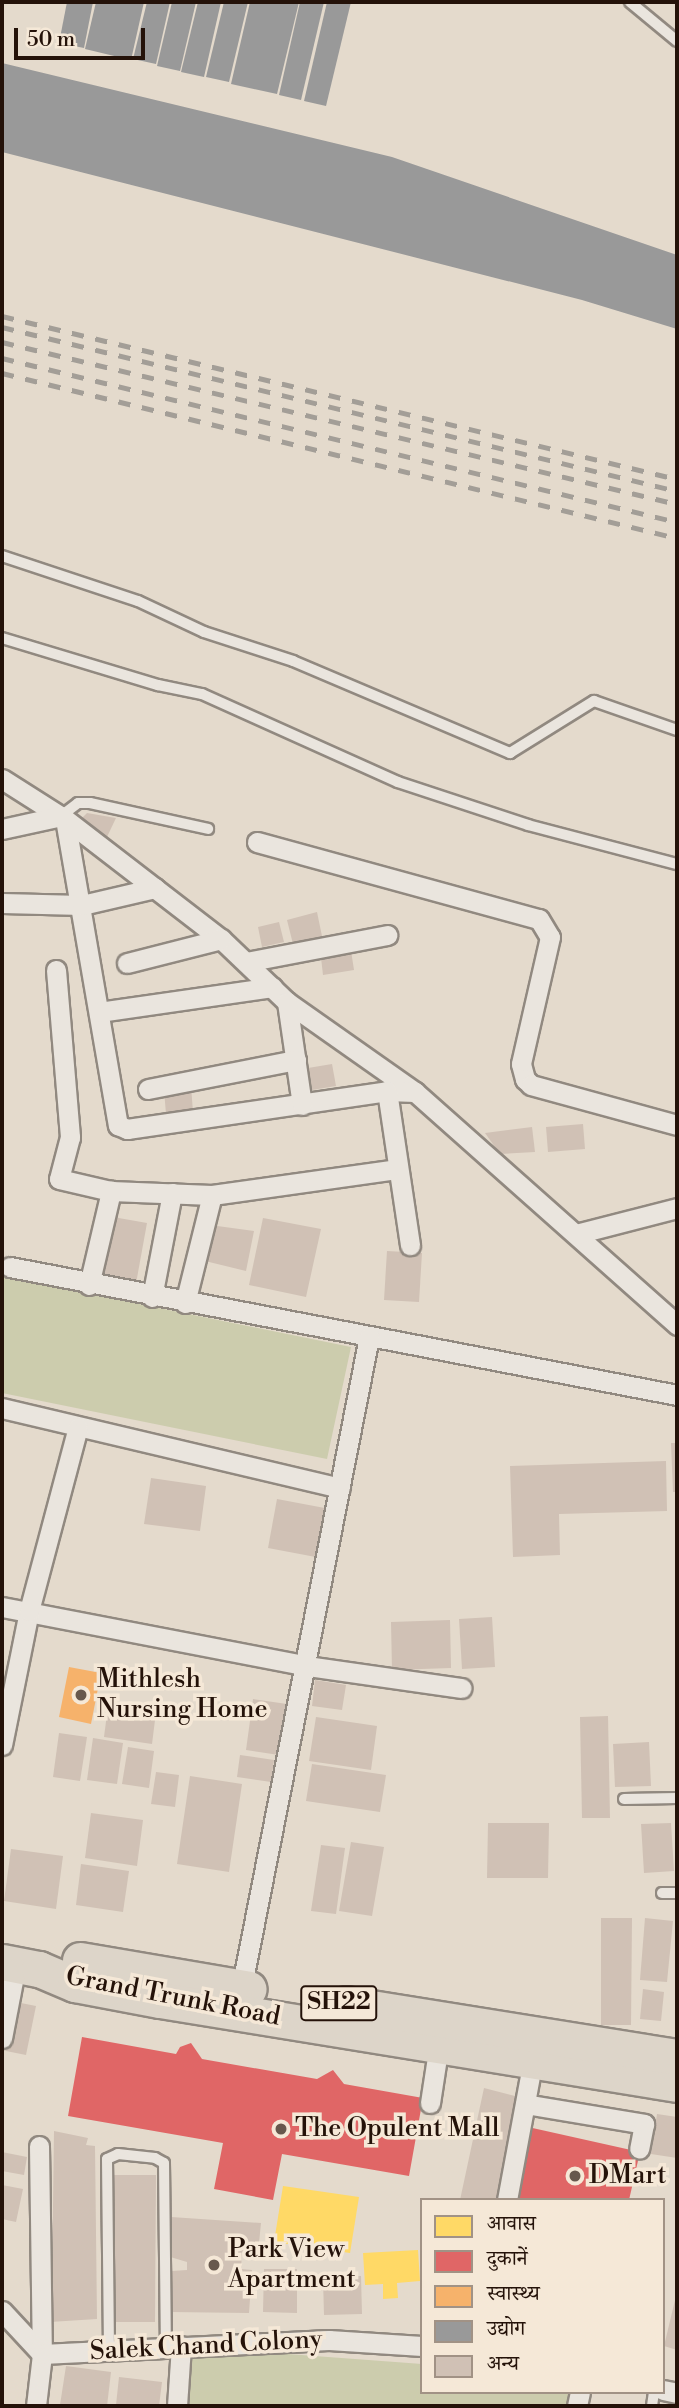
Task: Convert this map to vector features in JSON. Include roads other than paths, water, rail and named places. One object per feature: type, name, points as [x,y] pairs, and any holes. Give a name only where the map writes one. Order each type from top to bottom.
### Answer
[{"type":"highway","name":"Grand Trunk Road","points":[[7,1956],[75,1984],[237,1998],[677,2057]]},
{"type":"highway","name":"Grand Trunk Road","points":[[237,1998],[439,2044],[677,2084]]},
{"type":"street","points":[[2,779],[63,818],[221,939],[287,1002],[415,1092],[677,1325]]},
{"type":"street","points":[[2,829],[63,818]]},
{"type":"street","points":[[63,818],[82,905],[118,1125],[127,1129],[387,1091],[415,1092]]},
{"type":"street","points":[[257,842],[539,919],[550,937],[521,1064],[525,1079],[531,1085],[677,1125]]},
{"type":"street","points":[[2,903],[82,905],[155,888]]},
{"type":"street","points":[[246,962],[387,935]]},
{"type":"street","points":[[127,963],[221,939]]},
{"type":"street","points":[[56,970],[70,1137],[59,1179],[111,1191],[212,1195],[398,1169]]},
{"type":"street","points":[[99,1012],[272,987]]},
{"type":"street","points":[[287,1002],[302,1105]]},
{"type":"street","points":[[148,1089],[296,1060]]},
{"type":"street","points":[[387,1091],[410,1245]]},
{"type":"street","points":[[89,1285],[111,1191]]},
{"type":"street","points":[[152,1297],[172,1193]]},
{"type":"street","points":[[185,1303],[212,1195]]},
{"type":"street","points":[[576,1234],[677,1208]]},
{"type":"street","points":[[6,1267],[89,1285],[677,1395]]},
{"type":"street","points":[[237,1998],[307,1666],[369,1337]]},
{"type":"street","points":[[2,1408],[340,1488]]},
{"type":"street","points":[[2,1745],[29,1611],[78,1427]]},
{"type":"street","points":[[2,1607],[307,1666],[461,1688]]},
{"type":"street","points":[[2,2039],[7,1956]]},
{"type":"street","points":[[430,2103],[439,2044]]},
{"type":"street","points":[[507,2198],[533,2060]]},
{"type":"street","points":[[525,2104],[644,2124],[639,2149]]},
{"type":"street","points":[[36,2406],[42,2354],[39,2146]]},
{"type":"street","points":[[2,2311],[42,2354]]},
{"type":"street","name":"Salek Chand Colony","points":[[42,2354],[329,2340],[420,2346]]},
{"type":"street","points":[[173,2347],[177,2406]]},
{"type":"lane","points":[[630,2],[677,41]]},
{"type":"lane","points":[[2,556],[138,601],[204,632],[293,661],[510,752],[594,701],[677,730]]},
{"type":"lane","points":[[2,638],[158,685],[202,694],[398,782],[528,825],[677,864]]},
{"type":"lane","points":[[63,818],[78,803],[90,803],[208,828]]},
{"type":"lane","points":[[624,1800],[677,1798]]},
{"type":"lane","points":[[662,1893],[677,1893]]},
{"type":"lane","points":[[109,2350],[107,2159],[118,2154],[155,2158],[164,2163],[173,2347]]},
{"type":"railway","points":[[2,316],[677,479]]},
{"type":"railway","points":[[2,327],[677,491]]},
{"type":"railway","points":[[2,342],[677,504]]},
{"type":"railway","points":[[2,358],[677,522]]},
{"type":"railway","points":[[2,373],[677,538]]},
{"type":"place","name":"Mithlesh Nursing Home","points":[[81,1695]]},
{"type":"place","name":"The Opulent Mall","points":[[281,2129]]},
{"type":"place","name":"DMart","points":[[575,2176]]},
{"type":"place","name":"Park View Apartment","points":[[214,2265]]}]
